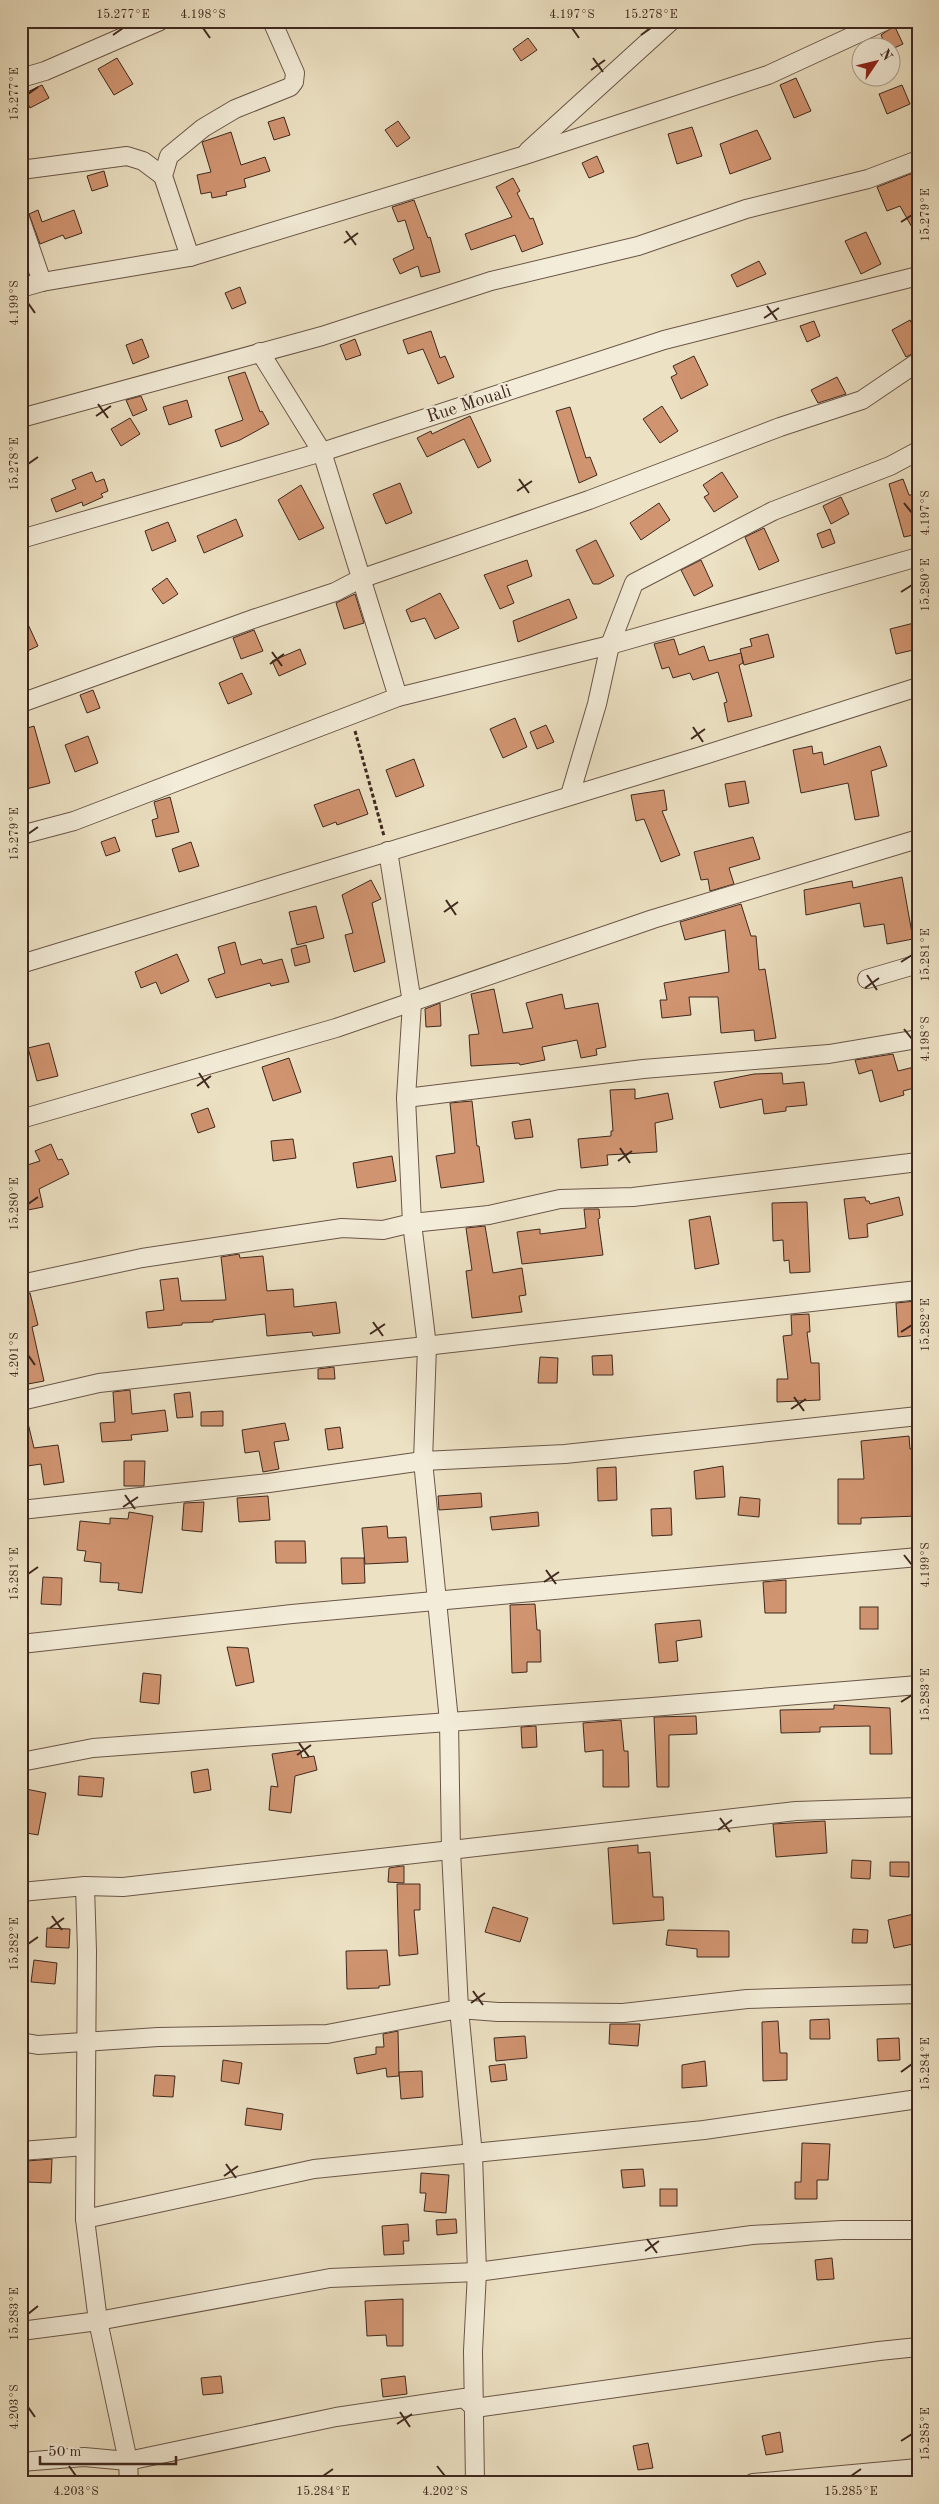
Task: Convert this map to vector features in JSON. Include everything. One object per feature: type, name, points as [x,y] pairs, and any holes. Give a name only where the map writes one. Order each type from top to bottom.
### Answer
[{"type":"street","points":[[21,78],[45,71],[160,21]]},
{"type":"street","points":[[163,176],[169,156],[203,128],[235,109],[290,87],[294,82],[294,73],[272,21]]},
{"type":"street","points":[[522,156],[671,21]]},
{"type":"street","points":[[21,288],[42,282],[190,257],[522,156],[768,76],[885,21]]},
{"type":"street","points":[[21,170],[127,156],[143,161],[163,176],[190,257]]},
{"type":"street","points":[[21,418],[322,336],[491,281],[638,246],[746,209],[868,180],[918,160]]},
{"type":"street","points":[[21,221],[42,282]]},
{"type":"street","name":"Rue Mouali","points":[[21,539],[322,452],[664,340],[918,276]]},
{"type":"street","points":[[260,352],[322,452],[398,697]]},
{"type":"street","points":[[21,703],[256,618],[335,592],[360,579],[589,500],[780,427],[862,400],[918,362]]},
{"type":"street","points":[[570,795],[597,704],[610,645],[634,583],[773,510],[890,466],[918,451]]},
{"type":"street","points":[[21,836],[74,820],[398,697],[610,645],[918,557]]},
{"type":"street","points":[[21,964],[209,908],[918,687]]},
{"type":"street","points":[[21,1119],[336,1028],[653,919],[918,839]]},
{"type":"street","points":[[388,851],[412,1003],[406,1098],[412,1223],[427,1346],[423,1461],[436,1601],[450,1721],[451,1851],[459,2009],[473,2155],[477,2272],[473,2351],[475,2483]]},
{"type":"street","points":[[867,979],[918,964]]},
{"type":"street","points":[[406,1098],[643,1069],[829,1054],[918,1039]]},
{"type":"street","points":[[21,1284],[142,1258],[342,1228],[383,1230],[412,1223],[489,1215],[560,1199],[632,1197],[918,1162]]},
{"type":"street","points":[[21,1400],[99,1383],[918,1290]]},
{"type":"street","points":[[21,1510],[269,1483],[423,1461],[565,1454],[918,1416]]},
{"type":"street","points":[[21,1644],[436,1601],[918,1557]]},
{"type":"street","points":[[21,1762],[93,1748],[652,1707],[918,1684]]},
{"type":"street","points":[[21,1892],[85,1886],[123,1887],[796,1811],[918,1807]]},
{"type":"street","points":[[85,1886],[85,2220],[98,2321],[128,2462],[129,2483]]},
{"type":"street","points":[[21,2042],[38,2045],[158,2037],[327,2034],[459,2009],[498,2012],[622,2013],[747,1999],[918,1994]]},
{"type":"street","points":[[85,2220],[314,2169],[473,2155],[704,2130],[781,2117],[918,2099]]},
{"type":"street","points":[[21,2151],[85,2146]]},
{"type":"street","points":[[21,2331],[98,2321],[330,2278],[477,2272],[752,2236],[842,2230],[918,2230]]},
{"type":"street","points":[[475,2408],[918,2347]]},
{"type":"street","points":[[21,2462],[84,2457],[128,2462],[336,2417],[464,2398],[475,2408]]},
{"type":"street","points":[[753,2483],[918,2468]]},
{"type":"path","points":[[351,715],[388,851]]},
{"type":"building","points":[[895,27],[900,38],[882,38],[881,35]]},
{"type":"building","points":[[528,38],[537,50],[521,61],[513,49]]},
{"type":"building","points":[[117,58],[133,84],[114,95],[98,69]]},
{"type":"building","points":[[796,78],[811,111],[794,118],[780,85]]},
{"type":"building","points":[[42,85],[49,98],[30,108],[23,94]]},
{"type":"building","points":[[902,85],[910,104],[887,114],[879,94],[894,88],[902,88]]},
{"type":"building","points":[[284,117],[290,135],[274,140],[268,122]]},
{"type":"building","points":[[398,121],[410,138],[397,147],[385,130]]},
{"type":"building","points":[[692,127],[702,156],[677,164],[668,134]]},
{"type":"building","points":[[757,130],[771,159],[730,174],[720,144]]},
{"type":"building","points":[[231,132],[241,165],[265,157],[270,171],[244,179],[246,187],[226,192],[227,195],[212,198],[211,192],[201,194],[197,175],[211,172],[202,142]]},
{"type":"building","points":[[597,156],[604,172],[589,178],[582,163]]},
{"type":"building","points":[[104,171],[108,186],[92,191],[87,176]]},
{"type":"building","points":[[918,171],[918,238],[900,206],[887,211],[877,187]]},
{"type":"building","points":[[513,178],[520,191],[517,193],[530,219],[533,218],[543,244],[522,252],[515,235],[471,250],[465,234],[512,217],[496,187]]},
{"type":"building","points":[[414,200],[428,238],[430,237],[440,272],[421,277],[418,266],[400,274],[393,259],[414,249],[405,220],[398,222],[392,207]]},
{"type":"building","points":[[38,210],[42,222],[74,210],[82,233],[65,239],[63,235],[40,244],[29,214]]},
{"type":"building","points":[[866,232],[881,264],[861,274],[845,241]]},
{"type":"building","points":[[759,261],[766,274],[737,287],[731,275]]},
{"type":"building","points":[[240,287],[246,303],[232,309],[225,293]]},
{"type":"building","points":[[910,320],[918,336],[918,351],[906,357],[892,330]]},
{"type":"building","points":[[814,321],[820,336],[807,342],[800,326]]},
{"type":"building","points":[[431,331],[440,358],[445,356],[454,377],[438,384],[423,349],[408,354],[403,340]]},
{"type":"building","points":[[142,339],[149,357],[133,364],[126,345]]},
{"type":"building","points":[[355,339],[361,355],[346,360],[340,345]]},
{"type":"building","points":[[694,356],[708,385],[681,399],[671,377],[677,374],[673,366]]},
{"type":"building","points":[[245,372],[260,412],[262,411],[269,424],[240,440],[221,447],[215,430],[243,420],[228,377]]},
{"type":"building","points":[[837,377],[846,394],[818,403],[811,390]]},
{"type":"building","points":[[141,396],[147,410],[133,416],[126,400]]},
{"type":"building","points":[[187,400],[192,417],[169,425],[163,407]]},
{"type":"building","points":[[662,406],[678,431],[660,443],[643,419]]},
{"type":"building","points":[[570,407],[586,458],[590,457],[597,475],[579,483],[556,411]]},
{"type":"building","points":[[470,416],[491,461],[478,468],[464,439],[427,457],[417,438],[431,431],[432,434]]},
{"type":"building","points":[[130,418],[140,434],[121,446],[111,429]]},
{"type":"building","points":[[92,472],[96,482],[104,479],[108,491],[101,494],[103,497],[83,506],[82,502],[56,512],[51,499],[76,489],[72,480]]},
{"type":"building","points":[[722,472],[738,497],[714,512],[704,497],[709,494],[703,485]]},
{"type":"building","points":[[903,479],[909,495],[912,495],[918,516],[918,534],[904,537],[889,484]]},
{"type":"building","points":[[400,483],[412,513],[386,524],[373,494]]},
{"type":"building","points":[[301,485],[324,528],[299,540],[278,500]]},
{"type":"building","points":[[841,497],[849,514],[831,524],[823,506]]},
{"type":"building","points":[[659,503],[670,520],[641,540],[630,523]]},
{"type":"building","points":[[236,519],[243,536],[204,553],[197,536]]},
{"type":"building","points":[[168,522],[176,541],[152,551],[145,531]]},
{"type":"building","points":[[764,528],[779,561],[759,570],[745,537]]},
{"type":"building","points":[[830,529],[835,543],[822,548],[817,534]]},
{"type":"building","points":[[596,540],[614,576],[599,584],[593,584],[576,550]]},
{"type":"building","points":[[527,560],[532,576],[507,586],[514,603],[500,609],[484,575]]},
{"type":"building","points":[[701,560],[713,586],[694,596],[681,570]]},
{"type":"building","points":[[167,578],[178,594],[163,604],[152,589]]},
{"type":"building","points":[[440,593],[459,628],[435,639],[425,618],[411,622],[406,610]]},
{"type":"building","points":[[355,594],[364,623],[344,629],[336,603]]},
{"type":"building","points":[[569,599],[577,618],[518,642],[513,621]]},
{"type":"building","points":[[21,609],[38,646],[21,654]]},
{"type":"building","points":[[918,622],[918,649],[896,654],[890,629]]},
{"type":"building","points":[[254,630],[263,651],[241,659],[233,638]]},
{"type":"building","points":[[768,634],[774,657],[744,665],[740,649],[752,646],[750,639]]},
{"type":"building","points":[[674,639],[679,655],[704,646],[709,661],[741,653],[743,663],[739,665],[752,716],[728,722],[724,703],[727,702],[718,672],[693,680],[690,673],[673,678],[669,667],[662,669],[654,644]]},
{"type":"building","points":[[300,649],[306,664],[279,676],[272,661]]},
{"type":"building","points":[[242,673],[252,694],[228,704],[219,683]]},
{"type":"building","points":[[93,690],[100,708],[87,713],[80,695]]},
{"type":"building","points":[[515,718],[527,747],[503,758],[490,729]]},
{"type":"building","points":[[546,725],[554,742],[537,749],[530,732]]},
{"type":"building","points":[[34,726],[50,783],[26,789],[21,772],[21,730]]},
{"type":"building","points":[[88,736],[98,763],[75,772],[65,745]]},
{"type":"building","points":[[812,746],[813,754],[822,752],[824,765],[880,746],[887,766],[871,771],[879,816],[855,820],[848,783],[801,793],[793,750]]},
{"type":"building","points":[[414,759],[424,786],[396,797],[386,770]]},
{"type":"building","points":[[745,781],[749,803],[729,807],[725,784]]},
{"type":"building","points":[[359,789],[368,814],[337,825],[336,822],[323,827],[314,805]]},
{"type":"building","points":[[664,790],[667,810],[662,811],[680,855],[661,862],[644,819],[636,821],[631,795]]},
{"type":"building","points":[[170,797],[179,832],[156,837],[152,820],[158,818],[154,802]]},
{"type":"building","points":[[115,837],[120,851],[106,856],[101,842]]},
{"type":"building","points":[[753,837],[760,859],[729,868],[734,884],[710,891],[708,879],[701,880],[694,852]]},
{"type":"building","points":[[191,842],[199,866],[179,872],[172,849]]},
{"type":"building","points":[[902,877],[913,939],[887,944],[884,924],[864,927],[860,903],[806,915],[804,890],[852,881],[853,888]]},
{"type":"building","points":[[371,880],[381,899],[372,903],[385,962],[354,972],[345,935],[353,933],[342,895]]},
{"type":"building","points":[[741,904],[751,936],[756,936],[759,970],[765,969],[776,1038],[755,1041],[754,1030],[721,1033],[718,997],[689,997],[691,1015],[662,1018],[660,1000],[667,1000],[664,983],[729,972],[725,930],[685,940],[680,922]]},
{"type":"building","points":[[316,906],[324,938],[297,945],[289,912]]},
{"type":"building","points":[[235,942],[241,965],[261,959],[263,964],[282,959],[289,982],[271,986],[270,983],[216,998],[208,979],[225,973],[218,947]]},
{"type":"building","points":[[306,945],[310,962],[295,966],[291,949]]},
{"type":"building","points":[[177,954],[189,981],[161,994],[156,982],[141,988],[135,972]]},
{"type":"building","points":[[494,989],[503,1033],[533,1028],[526,1003],[562,994],[565,1009],[598,1003],[606,1047],[596,1049],[597,1055],[581,1058],[577,1040],[542,1047],[545,1060],[520,1065],[519,1063],[471,1066],[469,1035],[479,1034],[471,994]]},
{"type":"building","points":[[440,1003],[441,1026],[426,1027],[425,1009]]},
{"type":"building","points":[[49,1043],[58,1076],[37,1081],[28,1048]]},
{"type":"building","points":[[893,1054],[898,1071],[918,1066],[918,1087],[903,1091],[904,1095],[880,1102],[872,1070],[859,1074],[855,1060]]},
{"type":"building","points":[[289,1058],[301,1092],[273,1101],[262,1067]]},
{"type":"building","points":[[782,1073],[783,1084],[804,1082],[807,1105],[786,1107],[786,1111],[764,1114],[762,1099],[720,1108],[714,1082],[754,1074]]},
{"type":"building","points":[[635,1089],[635,1099],[668,1093],[673,1119],[655,1123],[657,1152],[607,1155],[608,1165],[581,1168],[578,1139],[611,1136],[611,1131],[613,1131],[610,1090]]},
{"type":"building","points":[[472,1101],[477,1146],[479,1146],[484,1182],[441,1188],[436,1156],[455,1153],[450,1103]]},
{"type":"building","points":[[208,1108],[215,1127],[198,1133],[191,1114]]},
{"type":"building","points":[[530,1119],[533,1137],[515,1139],[512,1122]]},
{"type":"building","points":[[293,1139],[296,1158],[273,1161],[271,1141]]},
{"type":"building","points":[[51,1144],[58,1160],[62,1159],[69,1174],[39,1189],[43,1207],[28,1210],[21,1178],[21,1167],[40,1161],[35,1151]]},
{"type":"building","points":[[392,1156],[396,1181],[357,1188],[353,1163]]},
{"type":"building","points":[[865,1197],[866,1201],[869,1201],[870,1204],[899,1197],[903,1215],[867,1224],[868,1237],[849,1239],[844,1199]]},
{"type":"building","points":[[807,1202],[810,1272],[790,1273],[789,1260],[784,1261],[783,1240],[773,1241],[772,1203]]},
{"type":"building","points":[[584,1209],[599,1209],[600,1218],[598,1219],[603,1255],[522,1264],[517,1232],[540,1229],[540,1234],[586,1228]]},
{"type":"building","points":[[710,1216],[719,1264],[695,1269],[689,1220]]},
{"type":"building","points":[[485,1226],[493,1273],[522,1268],[526,1295],[519,1296],[522,1312],[472,1318],[466,1271],[472,1270],[466,1228]]},
{"type":"building","points":[[239,1254],[240,1258],[263,1256],[267,1291],[293,1289],[294,1307],[336,1302],[340,1333],[313,1336],[312,1332],[267,1336],[265,1314],[213,1320],[213,1322],[182,1323],[182,1325],[148,1328],[146,1312],[164,1310],[160,1280],[178,1278],[181,1301],[226,1300],[221,1257]]},
{"type":"building","points":[[30,1293],[38,1325],[32,1327],[44,1381],[28,1384],[21,1355],[21,1294]]},
{"type":"building","points":[[916,1301],[918,1335],[898,1337],[896,1303]]},
{"type":"building","points":[[809,1314],[810,1332],[807,1332],[811,1363],[819,1363],[820,1400],[777,1402],[777,1379],[788,1379],[783,1336],[792,1335],[791,1315]]},
{"type":"building","points":[[612,1355],[613,1375],[593,1375],[592,1356]]},
{"type":"building","points":[[540,1357],[558,1358],[557,1383],[538,1383]]},
{"type":"building","points":[[334,1367],[335,1379],[318,1379],[318,1369]]},
{"type":"building","points":[[130,1390],[132,1414],[165,1410],[168,1431],[131,1435],[132,1440],[102,1442],[100,1423],[115,1422],[113,1392]]},
{"type":"building","points":[[190,1392],[193,1417],[177,1418],[174,1394]]},
{"type":"building","points":[[223,1411],[223,1426],[201,1426],[201,1412]]},
{"type":"building","points":[[27,1419],[34,1448],[58,1445],[64,1482],[44,1485],[41,1464],[21,1467],[21,1420]]},
{"type":"building","points":[[285,1423],[289,1440],[274,1442],[279,1469],[263,1472],[259,1451],[245,1453],[242,1430]]},
{"type":"building","points":[[340,1427],[343,1448],[328,1450],[325,1429]]},
{"type":"building","points":[[909,1436],[910,1449],[918,1448],[918,1467],[916,1467],[918,1516],[861,1518],[861,1524],[838,1524],[838,1479],[864,1479],[861,1441]]},
{"type":"building","points":[[124,1461],[145,1461],[144,1486],[124,1486]]},
{"type":"building","points":[[723,1466],[725,1497],[696,1499],[694,1471]]},
{"type":"building","points":[[616,1467],[617,1500],[598,1501],[597,1468]]},
{"type":"building","points":[[481,1493],[482,1507],[439,1510],[438,1496]]},
{"type":"building","points":[[268,1496],[270,1520],[239,1522],[237,1498]]},
{"type":"building","points":[[740,1497],[760,1499],[759,1517],[738,1515]]},
{"type":"building","points":[[204,1502],[202,1532],[182,1530],[184,1503]]},
{"type":"building","points":[[671,1508],[672,1535],[652,1536],[651,1509]]},
{"type":"building","points":[[129,1512],[153,1516],[142,1593],[118,1590],[119,1583],[100,1582],[101,1563],[84,1561],[86,1551],[77,1550],[80,1521],[110,1524],[110,1518],[128,1519]]},
{"type":"building","points":[[538,1512],[539,1526],[492,1530],[490,1517]]},
{"type":"building","points":[[387,1526],[388,1538],[406,1537],[408,1562],[365,1564],[362,1528]]},
{"type":"building","points":[[275,1541],[305,1541],[306,1563],[276,1563]]},
{"type":"building","points":[[341,1558],[364,1558],[365,1583],[342,1584]]},
{"type":"building","points":[[43,1577],[62,1578],[61,1605],[41,1604]]},
{"type":"building","points":[[786,1580],[786,1613],[765,1613],[763,1582]]},
{"type":"building","points":[[535,1604],[537,1630],[540,1630],[541,1662],[527,1662],[527,1672],[512,1673],[510,1605]]},
{"type":"building","points":[[860,1607],[878,1607],[878,1629],[860,1629]]},
{"type":"building","points":[[700,1620],[702,1637],[676,1641],[678,1661],[659,1663],[655,1624]]},
{"type":"building","points":[[227,1647],[248,1648],[254,1682],[236,1686]]},
{"type":"building","points":[[143,1673],[161,1675],[159,1704],[140,1702]]},
{"type":"building","points":[[834,1705],[890,1708],[892,1754],[870,1754],[870,1726],[820,1727],[820,1732],[781,1733],[780,1710],[834,1709]]},
{"type":"building","points":[[696,1716],[697,1734],[669,1735],[669,1787],[657,1787],[654,1717]]},
{"type":"building","points":[[621,1720],[624,1751],[628,1751],[629,1787],[603,1787],[603,1750],[585,1752],[583,1723]]},
{"type":"building","points":[[536,1726],[537,1747],[522,1748],[521,1727]]},
{"type":"building","points":[[300,1750],[302,1758],[314,1756],[317,1770],[295,1776],[291,1813],[269,1810],[271,1786],[278,1787],[272,1754]]},
{"type":"building","points":[[208,1769],[211,1790],[194,1793],[191,1772]]},
{"type":"building","points":[[79,1776],[104,1778],[102,1797],[78,1795]]},
{"type":"building","points":[[21,1788],[46,1793],[38,1835],[21,1832]]},
{"type":"building","points":[[825,1821],[827,1853],[776,1857],[773,1824]]},
{"type":"building","points":[[638,1845],[638,1853],[650,1852],[653,1897],[663,1897],[664,1920],[613,1924],[608,1848]]},
{"type":"building","points":[[852,1860],[871,1861],[870,1879],[851,1878]]},
{"type":"building","points":[[890,1862],[909,1862],[909,1877],[890,1876]]},
{"type":"building","points":[[404,1866],[404,1883],[388,1882],[389,1868]]},
{"type":"building","points":[[397,1884],[420,1884],[420,1910],[414,1910],[418,1954],[399,1956]]},
{"type":"building","points":[[493,1907],[528,1918],[520,1942],[485,1932]]},
{"type":"building","points":[[918,1913],[918,1943],[894,1948],[888,1920]]},
{"type":"building","points":[[47,1928],[70,1929],[69,1948],[46,1947]]},
{"type":"building","points":[[853,1929],[868,1930],[867,1943],[852,1943]]},
{"type":"building","points":[[668,1930],[729,1931],[729,1957],[697,1957],[697,1949],[666,1945]]},
{"type":"building","points":[[387,1950],[390,1985],[379,1986],[379,1988],[347,1989],[346,1951]]},
{"type":"building","points":[[34,1960],[57,1963],[55,1984],[31,1982]]},
{"type":"building","points":[[829,2019],[830,2039],[810,2039],[810,2020]]},
{"type":"building","points":[[778,2021],[780,2053],[787,2053],[787,2080],[763,2081],[762,2022]]},
{"type":"building","points":[[610,2024],[640,2024],[638,2046],[609,2044]]},
{"type":"building","points":[[398,2031],[399,2076],[387,2077],[386,2068],[357,2074],[354,2058],[376,2054],[376,2047],[384,2047],[383,2034]]},
{"type":"building","points":[[525,2036],[527,2058],[496,2061],[494,2038]]},
{"type":"building","points":[[899,2038],[900,2060],[878,2061],[877,2039]]},
{"type":"building","points":[[223,2060],[242,2063],[239,2084],[221,2081]]},
{"type":"building","points":[[705,2061],[707,2086],[682,2088],[682,2065]]},
{"type":"building","points":[[505,2064],[507,2080],[491,2082],[489,2066]]},
{"type":"building","points":[[422,2071],[423,2097],[401,2099],[399,2072]]},
{"type":"building","points":[[155,2075],[175,2076],[173,2097],[153,2096]]},
{"type":"building","points":[[247,2108],[283,2114],[281,2130],[245,2125]]},
{"type":"building","points":[[802,2143],[830,2144],[828,2180],[817,2180],[817,2199],[795,2199],[795,2182],[801,2182]]},
{"type":"building","points":[[52,2159],[51,2183],[26,2182],[27,2161]]},
{"type":"building","points":[[643,2169],[645,2186],[623,2188],[621,2170]]},
{"type":"building","points":[[421,2173],[449,2175],[446,2213],[424,2211],[426,2193],[420,2193]]},
{"type":"building","points":[[660,2189],[677,2189],[677,2206],[660,2206]]},
{"type":"building","points":[[456,2219],[457,2233],[437,2235],[436,2220]]},
{"type":"building","points":[[408,2224],[409,2241],[403,2241],[404,2254],[384,2255],[382,2226]]},
{"type":"building","points":[[832,2258],[834,2279],[817,2280],[815,2260]]},
{"type":"building","points":[[403,2299],[403,2346],[387,2346],[386,2335],[367,2336],[365,2301]]},
{"type":"building","points":[[221,2376],[223,2393],[203,2395],[201,2378]]},
{"type":"building","points":[[405,2376],[407,2394],[383,2397],[381,2379]]},
{"type":"building","points":[[780,2432],[783,2452],[766,2455],[762,2436]]},
{"type":"building","points":[[648,2443],[653,2468],[638,2470],[633,2446]]}]
